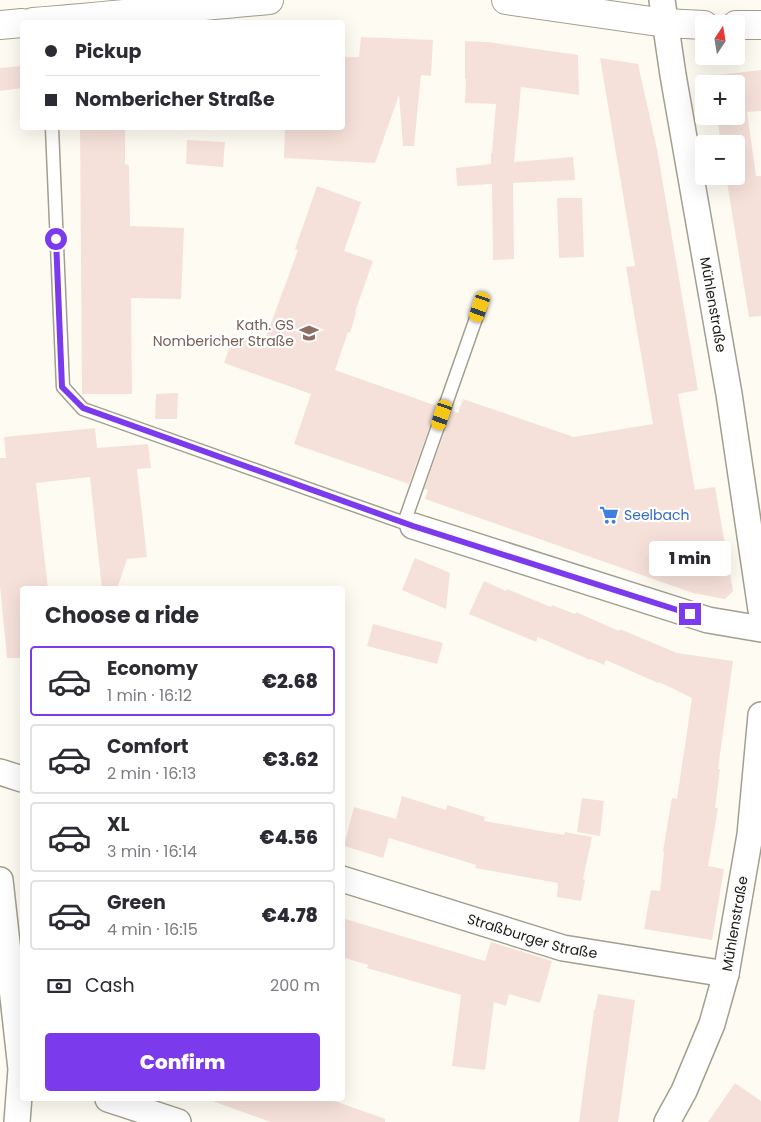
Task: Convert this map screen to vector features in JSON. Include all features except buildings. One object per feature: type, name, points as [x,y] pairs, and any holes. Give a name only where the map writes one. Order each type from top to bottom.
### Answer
[{"type":"street","points":[[72,20],[270,0]]},
{"type":"street","points":[[506,0],[664,12],[695,22]]},
{"type":"street","name":"Mühlenstraße","points":[[664,12],[729,394],[761,610]]},
{"type":"street","points":[[0,25],[20,23]]},
{"type":"street","points":[[745,25],[761,25]]},
{"type":"street","points":[[408,525],[708,620],[761,629]]},
{"type":"street","name":"Mühlenstraße","points":[[666,1122],[684,1091],[709,1033],[726,974],[750,835],[761,715]]},
{"type":"street","points":[[0,772],[20,778]]},
{"type":"street","points":[[0,880],[17,1122]]},
{"type":"street","name":"Straßburger Straße","points":[[345,880],[563,948],[726,974]]},
{"type":"street","points":[[114,1101],[178,1122]]},
{"type":"lane","points":[[52,130],[62,387],[83,408],[408,525],[480,307]]},
{"type":"place","name":"Kath. GS Nombericher Straße","points":[[309,333]]},
{"type":"place","name":"Seelbach","points":[[609,515]]},
{"type":"route","points":[[56,239],[62,387],[83,408],[413,526],[690,614]]}]
